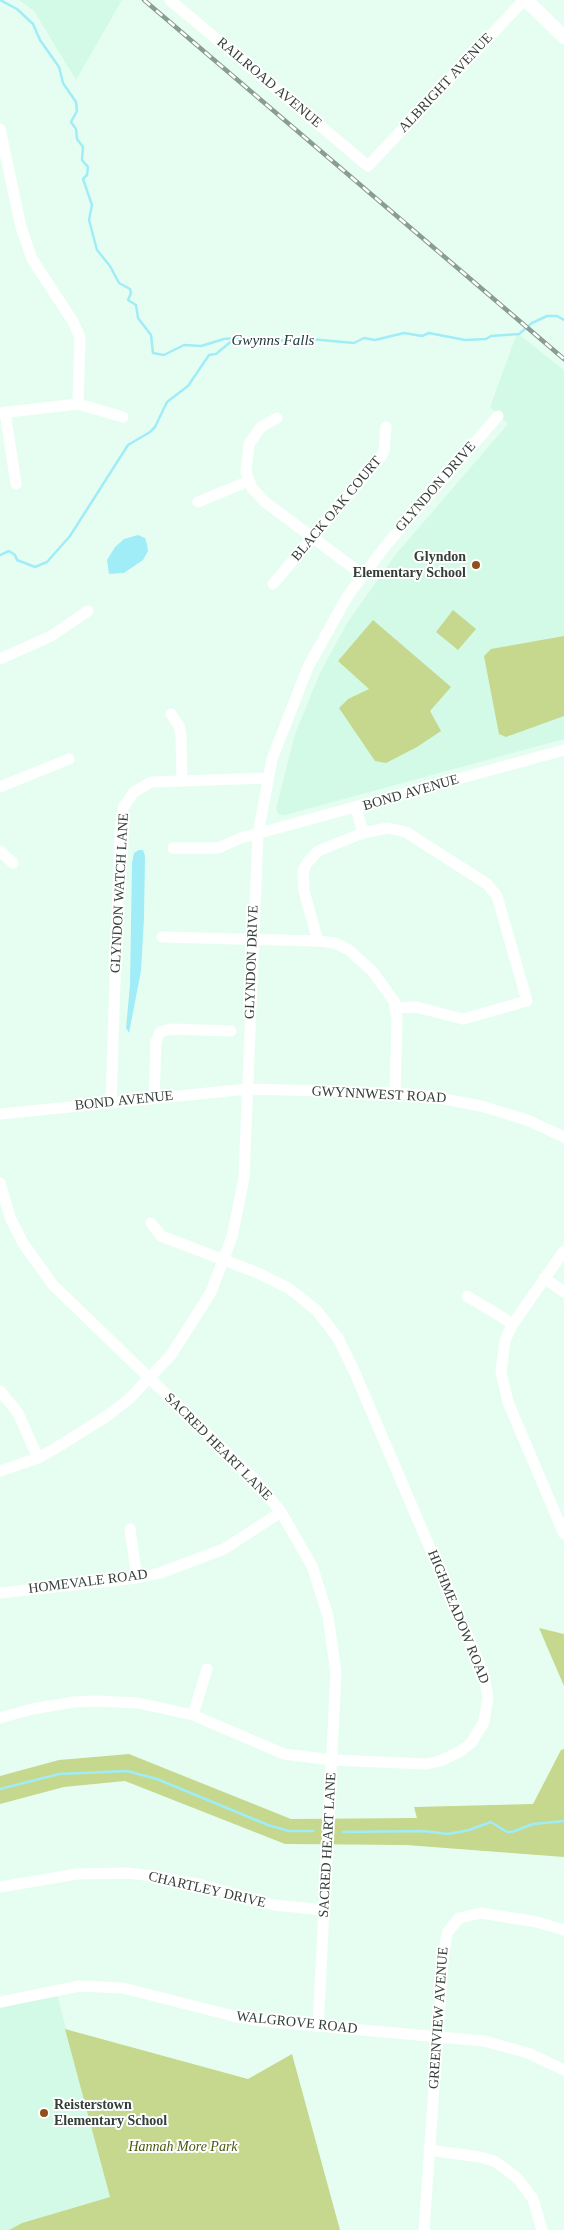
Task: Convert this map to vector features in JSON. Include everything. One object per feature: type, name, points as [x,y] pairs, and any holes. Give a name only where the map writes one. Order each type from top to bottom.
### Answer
[{"type":"main road","points":[[525,0],[564,37]]},
{"type":"street","name":"RAILROAD AVENUE","points":[[170,0],[368,166]]},
{"type":"street","name":"ALBRIGHT AVENUE","points":[[368,166],[525,0]]},
{"type":"street","points":[[0,129],[21,227],[29,252],[72,320],[80,337],[78,404]]},
{"type":"street","points":[[16,484],[2,412],[78,404],[123,417]]},
{"type":"street","name":"GLYNDON DRIVE","points":[[0,1471],[38,1458],[107,1416],[149,1379],[171,1355],[211,1292],[224,1260],[239,1209],[244,1178],[258,834],[267,778],[288,713],[308,667],[335,616],[362,575],[498,416]]},
{"type":"street","points":[[277,418],[261,427],[249,444],[246,463],[248,481],[258,497],[312,540],[362,575]]},
{"type":"street","name":"BLACK OAK COURT","points":[[273,584],[380,458],[384,451],[386,427]]},
{"type":"street","points":[[198,502],[248,481]]},
{"type":"street","points":[[0,659],[51,636],[88,612]]},
{"type":"street","points":[[171,714],[179,726],[181,735],[182,780]]},
{"type":"street","name":"BOND AVENUE","points":[[173,848],[218,848],[241,838],[564,750]]},
{"type":"street","points":[[0,786],[69,759]]},
{"type":"street","name":"GLYNDON WATCH LANE","points":[[111,1102],[121,818],[128,800],[141,786],[151,782],[267,778]]},
{"type":"street","points":[[356,808],[363,833]]},
{"type":"street","points":[[318,941],[304,891],[303,871],[307,863],[318,851],[363,833],[388,828],[406,832],[494,891],[498,896],[527,1001],[463,1019],[416,1007],[396,1008]]},
{"type":"street","points":[[0,851],[13,863]]},
{"type":"street","points":[[162,937],[318,941],[335,943],[355,955],[390,994],[396,1008],[396,1093]]},
{"type":"street","points":[[154,1098],[156,1042],[160,1032],[171,1029],[230,1031]]},
{"type":"street","name":"BOND AVENUE","points":[[0,1114],[248,1089]]},
{"type":"street","name":"GWYNNWEST ROAD","points":[[248,1089],[396,1093],[428,1096],[481,1106],[528,1120],[564,1137]]},
{"type":"street","name":"SACRED HEART LANE","points":[[0,1183],[5,1219],[53,1285],[254,1479],[281,1512],[312,1566],[328,1616],[336,1673],[318,2027]]},
{"type":"street","name":"HIGHMEADOW ROAD","points":[[0,1718],[51,1706],[96,1701],[138,1703],[193,1715],[284,1754],[332,1760],[427,1764],[451,1757],[471,1743],[479,1733],[487,1712],[487,1685],[356,1373],[338,1338],[317,1310],[290,1289],[258,1273],[161,1236],[151,1223]]},
{"type":"street","points":[[564,1250],[513,1324],[502,1355],[503,1387],[564,1534]]},
{"type":"street","points":[[544,1278],[564,1292]]},
{"type":"street","points":[[467,1296],[513,1324]]},
{"type":"street","points":[[0,1391],[18,1413],[38,1458]]},
{"type":"street","name":"HOMEVALE ROAD","points":[[0,1593],[137,1578],[181,1566],[242,1539],[281,1512]]},
{"type":"street","points":[[130,1530],[137,1578]]},
{"type":"street","points":[[193,1715],[207,1669]]},
{"type":"street","name":"CHARTLEY DRIVE","points":[[0,1887],[77,1874],[127,1873],[185,1882],[274,1905],[324,1910]]},
{"type":"street","name":"GREENVIEW AVENUE","points":[[424,2230],[444,1945],[452,1924],[465,1916],[481,1913],[537,1922],[564,1930]]},
{"type":"street","name":"WALGROVE ROAD","points":[[0,2002],[56,1989],[102,1986],[142,1992],[237,2017],[318,2027],[438,2036],[508,2046],[564,2070]]},
{"type":"street","points":[[429,2150],[480,2157],[494,2161],[507,2170],[528,2190],[537,2208],[542,2230]]},
{"type":"shaded area","points":[[19,0],[122,0],[76,80],[34,11]]},
{"type":"shaded area","name":"Glyndon Elementary School","points":[[517,333],[564,370],[564,739],[285,815],[278,814],[276,809],[295,734],[320,673],[347,623],[396,554],[508,424],[490,407]]},
{"type":"shaded area","name":"Reisterstown Elementary School","points":[[57,1994],[110,2197],[22,2223],[9,2230],[0,2230],[0,2008]]},
{"type":"green space","points":[[453,610],[476,629],[458,650],[436,632]]},
{"type":"green space","points":[[373,620],[451,687],[430,711],[441,731],[417,747],[386,763],[375,761],[339,708],[348,699],[369,689],[338,661]]},
{"type":"green space","points":[[564,636],[564,716],[506,737],[499,734],[484,656],[491,649]]},
{"type":"green space","points":[[539,1628],[564,1634],[564,1686]]},
{"type":"green space","points":[[564,1749],[564,1857],[406,1845],[285,1844],[125,1781],[64,1787],[0,1804],[0,1776],[59,1760],[129,1754],[291,1819],[417,1818],[414,1807],[533,1804],[561,1750]]},
{"type":"green space","name":"Hannah More Park","points":[[65,2029],[248,2079],[292,2054],[340,2230],[9,2230],[22,2223],[110,2197]]},
{"type":"water","points":[[138,535],[145,538],[147,544],[148,551],[143,560],[124,573],[109,574],[107,560],[115,547],[124,539]]},
{"type":"water","points":[[143,850],[145,856],[144,918],[141,971],[129,1033],[126,1028],[130,985],[132,863],[134,853]]},
{"type":"waterway","name":"Gwynns Falls","points":[[0,0],[17,9],[33,24],[40,40],[59,67],[63,83],[76,102],[77,111],[71,122],[76,129],[77,139],[83,147],[82,160],[88,167],[87,175],[83,179],[92,205],[89,220],[97,250],[110,266],[119,283],[130,289],[131,293],[128,300],[136,305],[138,318],[151,335],[153,353],[164,355],[184,345],[201,346],[224,339],[236,338],[271,341],[310,339],[354,343],[364,338],[375,340],[404,333],[422,336],[429,333],[465,340],[486,339],[491,336],[519,334],[532,323],[547,316],[557,316],[564,320]]},
{"type":"waterway","points":[[0,555],[9,551],[15,555],[17,560],[35,567],[47,562],[70,536],[128,445],[150,432],[155,427],[167,402],[188,386],[209,355],[216,354],[234,339]]},
{"type":"waterway","points":[[0,1789],[59,1774],[127,1771],[157,1779],[268,1825],[289,1831],[313,1831]]},
{"type":"waterway","points":[[343,1832],[423,1831],[448,1834],[469,1830],[491,1822],[507,1832],[512,1832],[533,1824],[564,1821]]},
{"type":"railway","points":[[144,0],[564,359]]},
{"type":"place","name":"Glyndon Elementary School","points":[[476,565]]},
{"type":"place","name":"Reisterstown Elementary School","points":[[44,2113]]}]
